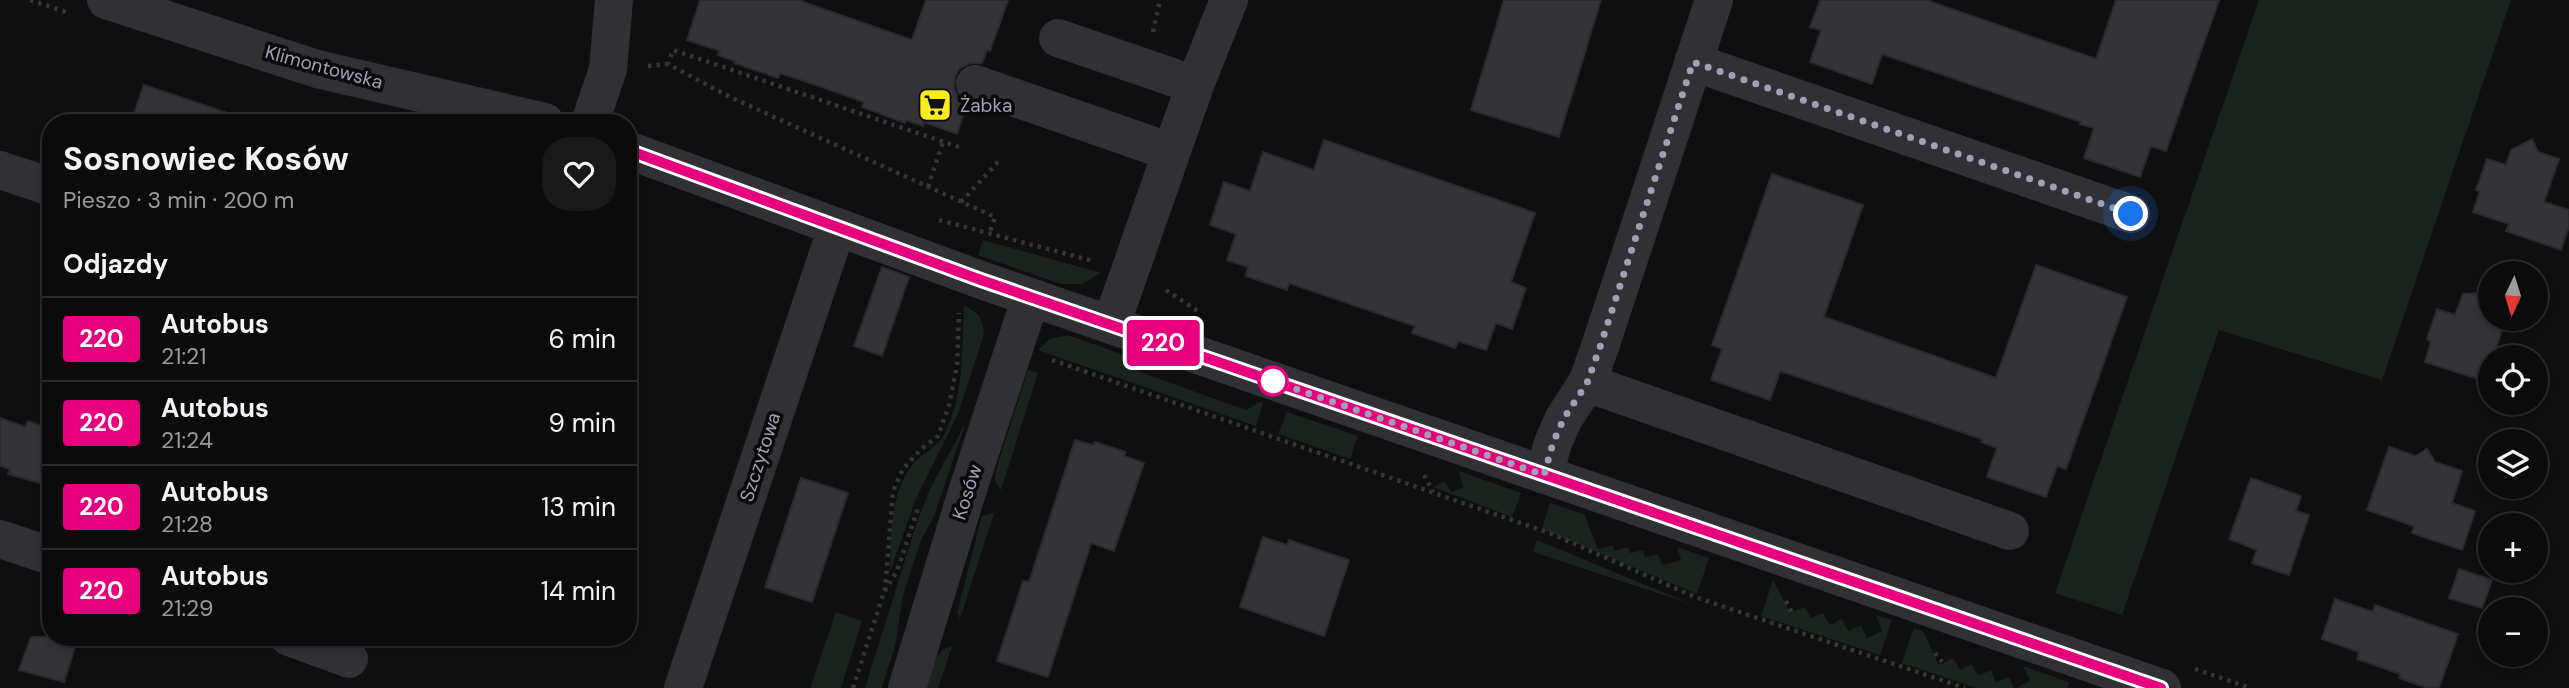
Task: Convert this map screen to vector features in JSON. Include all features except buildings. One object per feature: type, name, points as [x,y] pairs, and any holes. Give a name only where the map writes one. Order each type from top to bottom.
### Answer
[{"type":"street","name":"Klimontowska","points":[[106,0],[173,10],[317,69],[506,114]]},
{"type":"street","points":[[593,114],[608,69],[614,0]]},
{"type":"street","points":[[1111,325],[1195,85],[1229,0]]},
{"type":"street","points":[[1544,475],[1553,443],[1564,418],[1587,383],[1714,0]]},
{"type":"street","points":[[1058,38],[1195,85]]},
{"type":"street","points":[[1693,62],[2131,214]]},
{"type":"street","points":[[975,84],[1171,152]]},
{"type":"street","points":[[637,153],[1031,297],[2162,688]]},
{"type":"street","points":[[0,170],[42,184]]},
{"type":"street","name":"Szczytowa","points":[[683,688],[837,227]]},
{"type":"street","name":"Kosów","points":[[907,688],[1031,297]]},
{"type":"street","points":[[1587,383],[2010,531]]},
{"type":"street","points":[[0,539],[42,553]]},
{"type":"street","points":[[311,646],[348,661]]},
{"type":"path","points":[[668,64],[673,50],[959,147]]},
{"type":"path","points":[[643,67],[668,64],[730,97],[995,217],[990,232]]},
{"type":"path","points":[[928,187],[943,142]]},
{"type":"path","points":[[961,202],[999,161]]},
{"type":"path","points":[[853,688],[884,592],[893,491],[903,468],[938,436],[949,405],[957,365],[959,309]]},
{"type":"path","points":[[1048,358],[1552,534],[1695,597],[1965,688]]},
{"type":"path","points":[[884,592],[897,571],[920,502]]},
{"type":"shaded area","points":[[2259,0],[2511,0],[2382,380],[2219,330],[2122,615],[2055,593]]},
{"type":"shaded area","points":[[983,240],[1101,273],[1082,284],[1061,284],[978,255]]},
{"type":"shaded area","points":[[964,305],[979,315],[984,330],[983,337],[957,416],[915,501],[890,572],[893,515],[900,487],[914,463],[942,438],[956,403],[961,370]]},
{"type":"shaded area","points":[[1068,335],[1130,357],[1137,371],[1246,410],[1263,403],[1256,426],[1038,350],[1050,339]]},
{"type":"shaded area","points":[[1028,370],[1038,373],[1001,490],[995,482],[995,473]]},
{"type":"shaded area","points":[[1287,412],[1358,436],[1350,459],[1278,434]]},
{"type":"shaded area","points":[[966,422],[934,516],[921,540],[909,576],[902,600],[896,642],[882,688],[865,688],[917,522],[931,487]]},
{"type":"shaded area","points":[[1459,471],[1521,493],[1512,517],[1433,487],[1445,482],[1451,492],[1463,488]]},
{"type":"shaded area","points":[[1550,503],[1584,514],[1598,549],[1613,545],[1614,551],[1628,547],[1630,553],[1643,550],[1645,557],[1658,554],[1662,565],[1681,560],[1677,547],[1709,558],[1697,594],[1542,529]]},
{"type":"shaded area","points":[[994,513],[960,619],[957,612],[982,516]]},
{"type":"shaded area","points":[[1537,540],[1691,604],[1533,552]]},
{"type":"shaded area","points":[[1773,580],[1790,613],[1805,607],[1811,618],[1823,613],[1830,625],[1842,619],[1848,631],[1861,625],[1867,638],[1882,631],[1876,615],[1892,620],[1880,655],[1761,616]]},
{"type":"shaded area","points":[[836,612],[862,621],[841,688],[810,688]]},
{"type":"shaded area","points":[[1914,628],[1923,631],[1939,665],[1953,658],[1960,670],[1972,664],[1978,676],[1991,670],[1996,682],[2009,677],[2014,688],[1976,688],[1902,663]]},
{"type":"shaded area","points":[[952,646],[938,688],[926,688],[937,657]]},
{"type":"shaded area","points":[[2023,666],[2069,682],[2067,688],[2016,688],[2030,681]]},
{"type":"bus line","name":"220","points":[[637,153],[981,280],[2161,688]]},
{"type":"place","name":"Żabka","points":[[935,105]]},
{"type":"route","points":[[1273,381],[1544,475],[1553,443],[1564,418],[1587,383],[1600,347],[1693,62],[2131,214]]}]
